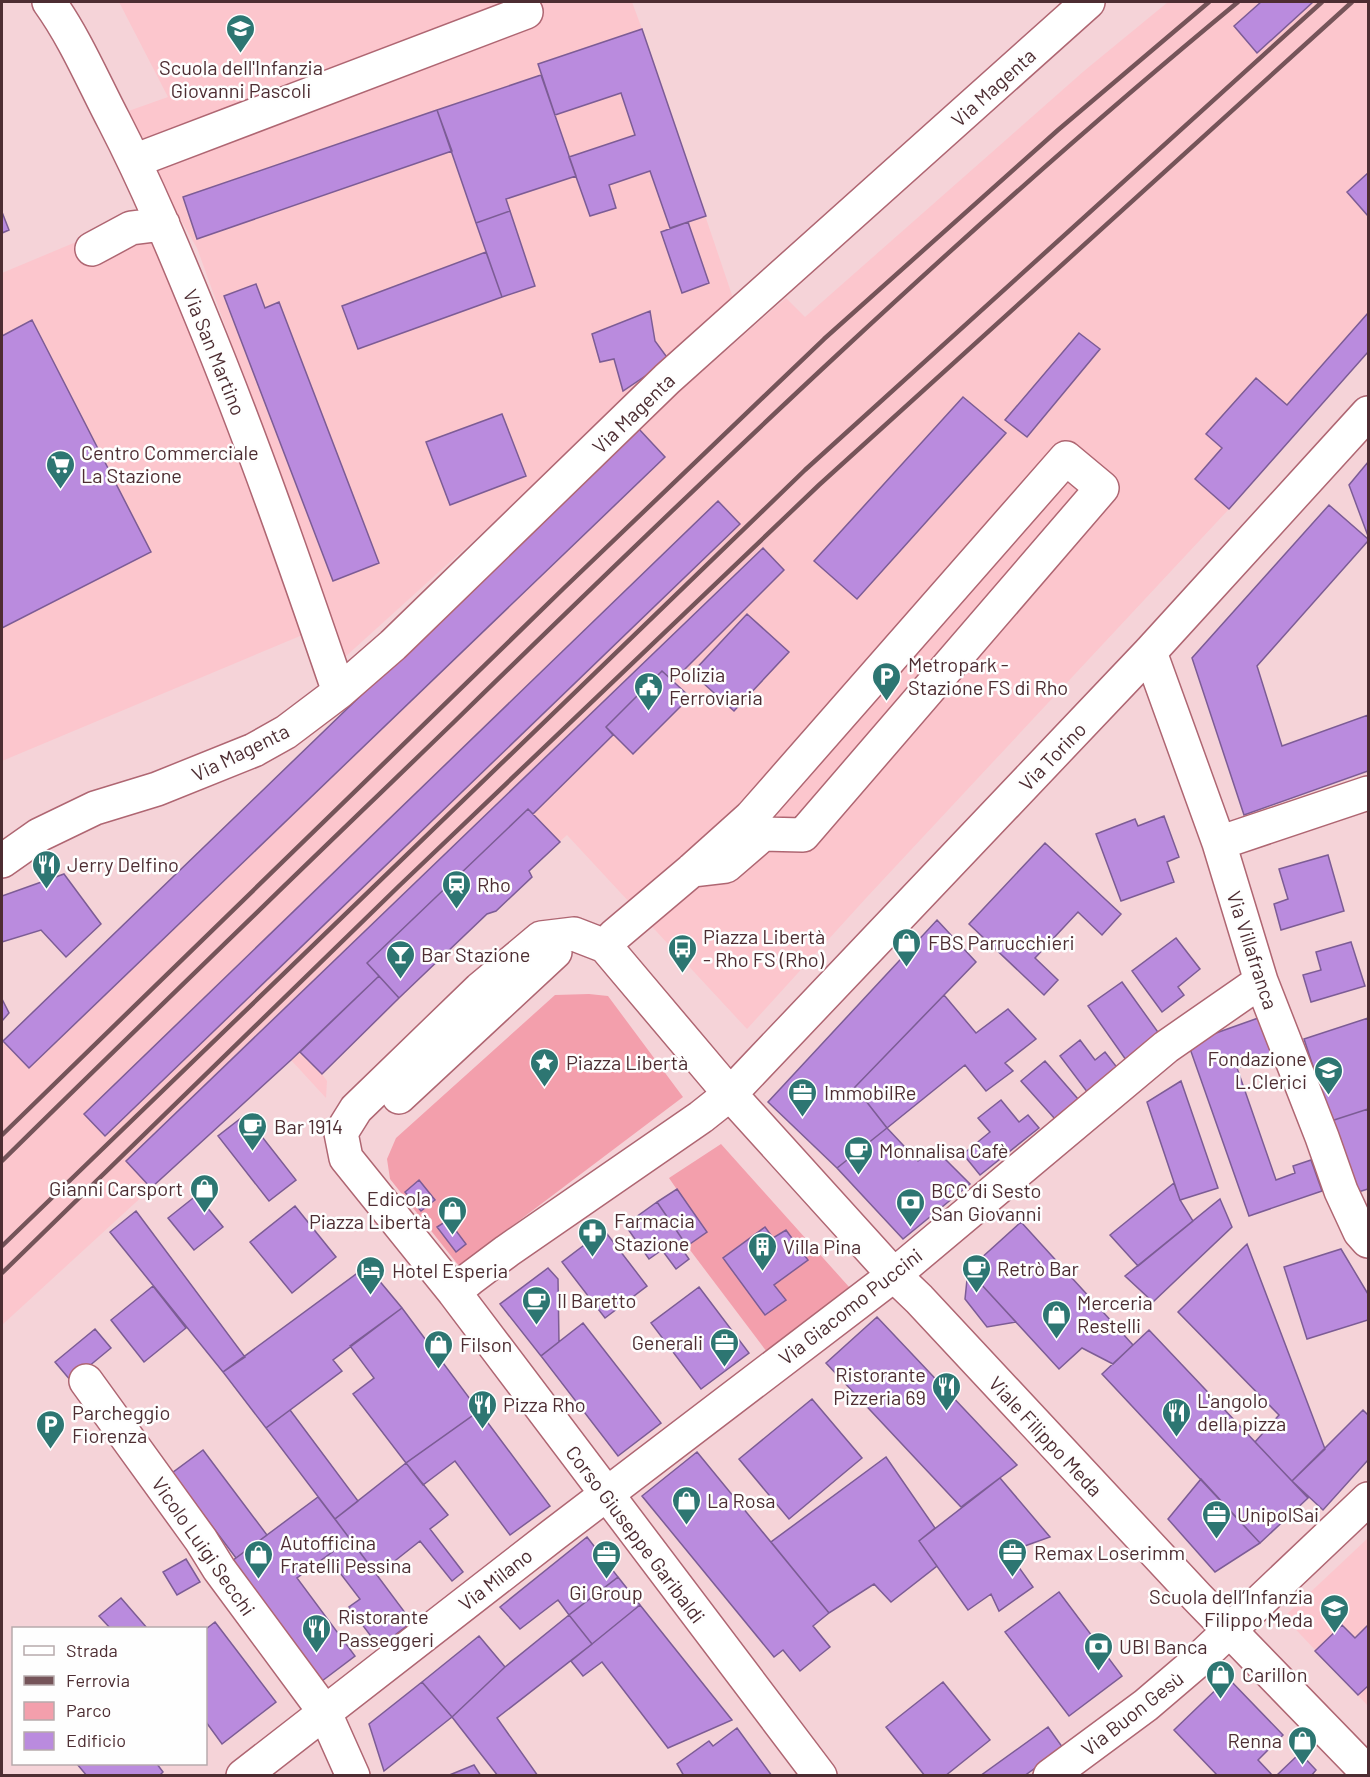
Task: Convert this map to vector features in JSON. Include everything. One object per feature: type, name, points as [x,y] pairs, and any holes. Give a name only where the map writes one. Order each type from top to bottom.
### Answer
[{"type":"street","points":[[134,161],[526,12],[520,2]]},
{"type":"street","name":"Via Magenta","points":[[2,861],[39,835],[94,808],[157,789],[254,750],[286,732],[339,692],[393,645],[667,380],[1088,2]]},
{"type":"street","name":"Via San Martino","points":[[58,9],[164,224],[225,374],[281,523],[339,692]]},
{"type":"street","points":[[92,249],[131,228],[164,224]]},
{"type":"street","name":"Via Torino","points":[[730,1094],[1150,652],[1368,413]]},
{"type":"street","points":[[614,936],[751,817],[1066,458],[1102,488],[803,835],[763,834],[726,866],[692,870]]},
{"type":"street","name":"Via Villafranca","points":[[1150,652],[1219,843],[1261,981],[1341,1191],[1360,1232],[1368,1241]]},
{"type":"street","name":"Via Magenta","points":[[2,867],[70,843],[113,821],[157,789]]},
{"type":"street","points":[[1219,843],[1368,793]]},
{"type":"street","points":[[594,930],[632,945],[706,1035],[730,1094],[701,1117],[507,1251],[454,1293],[345,1158],[341,1133],[356,1109],[480,988],[541,938],[594,930]]},
{"type":"street","points":[[574,934],[605,946],[730,1094]]},
{"type":"street","name":"Via Giacomo Puccini","points":[[606,1495],[894,1275],[1166,1047],[1261,981]]},
{"type":"street","name":"Viale Filippo Meda","points":[[730,1094],[894,1275],[919,1299],[1058,1450],[1368,1773]]},
{"type":"street","name":"Corso Giuseppe Garibaldi","points":[[454,1293],[820,1776]]},
{"type":"street","name":"Vicolo Luigi Secchi","points":[[86,1381],[201,1540],[219,1569],[324,1711],[353,1776]]},
{"type":"street","name":"Via Milano","points":[[243,1776],[324,1711],[606,1495]]},
{"type":"street","name":"Via Buon Gesù","points":[[1050,1776],[1146,1705],[1230,1631],[1368,1499]]},
{"type":"shaded area","points":[[119,2],[632,2],[642,29],[735,304],[345,657],[197,248],[120,114],[168,97]]},
{"type":"shaded area","points":[[1168,2],[1368,2],[1368,352],[1229,509],[747,1029],[567,835],[529,870],[532,877],[487,914],[322,1074],[327,1081],[326,1098],[291,1060],[2,1325],[2,1043],[638,428],[786,298],[805,317],[1084,71]]},
{"type":"shaded area","points":[[150,211],[324,626],[2,761],[2,273]]},
{"type":"shaded area","name":"Scuola dell’Infanzia Filippo Meda","points":[[1368,1538],[1368,1706],[1284,1617]]},
{"type":"green space","points":[[555,995],[608,996],[683,1097],[459,1266],[390,1179],[387,1159],[396,1138]]},
{"type":"green space","points":[[721,1144],[850,1288],[767,1352],[687,1246],[706,1232],[669,1178]]},
{"type":"building","points":[[1261,2],[1313,2],[1257,53],[1234,26]]},
{"type":"building","points":[[642,29],[706,216],[670,228],[650,171],[609,185],[616,208],[590,216],[569,157],[635,135],[621,93],[555,115],[538,64]]},
{"type":"building","points":[[541,75],[576,176],[506,199],[510,211],[476,223],[437,110]]},
{"type":"building","points":[[437,110],[452,151],[197,239],[183,197]]},
{"type":"building","points":[[1368,173],[1368,216],[1347,192]]},
{"type":"building","points":[[510,211],[535,286],[502,297],[476,223]]},
{"type":"building","points":[[2,212],[9,230],[2,233]]},
{"type":"building","points":[[688,222],[709,283],[682,293],[661,232]]},
{"type":"building","points":[[486,252],[502,297],[358,349],[342,306]]},
{"type":"building","points":[[256,284],[265,308],[279,302],[379,563],[333,581],[224,296]]},
{"type":"building","points":[[650,311],[655,341],[669,360],[623,391],[614,359],[600,362],[592,334]]},
{"type":"building","points":[[1368,313],[1368,352],[1229,509],[1195,479],[1222,448],[1206,434],[1256,378],[1287,405]]},
{"type":"building","name":"Centro Commerciale La Stazione","points":[[32,320],[151,552],[2,628],[2,336]]},
{"type":"building","points":[[1079,333],[1100,349],[1027,437],[1005,420]]},
{"type":"building","points":[[963,397],[1006,433],[857,599],[814,561]]},
{"type":"building","points":[[502,414],[526,476],[450,505],[426,442]]},
{"type":"building","points":[[638,428],[665,457],[29,1068],[3,1041]]},
{"type":"building","points":[[1368,462],[1368,536],[1349,485]]},
{"type":"building","points":[[718,501],[740,524],[105,1136],[84,1114]]},
{"type":"building","points":[[1329,505],[1368,541],[1257,666],[1282,746],[1368,715],[1368,771],[1244,815],[1192,658]]},
{"type":"building","points":[[763,548],[784,570],[673,681],[662,671],[606,727],[613,735],[533,814],[528,809],[367,963],[379,976],[151,1188],[126,1161]]},
{"type":"building","points":[[747,614],[789,652],[734,711],[692,673]]},
{"type":"building","points":[[662,671],[690,697],[633,754],[606,727]]},
{"type":"building","points":[[528,809],[560,842],[529,871],[532,877],[496,911],[487,914],[399,998],[367,963]]},
{"type":"building","points":[[1164,816],[1179,857],[1167,862],[1174,882],[1121,901],[1096,834],[1135,819],[1138,826]]},
{"type":"building","points":[[1045,843],[1121,914],[1102,935],[1078,912],[1035,958],[1058,980],[1044,995],[969,924]]},
{"type":"building","points":[[1328,855],[1344,911],[1281,930],[1274,904],[1288,899],[1279,869]]},
{"type":"building","points":[[64,874],[101,924],[66,957],[41,930],[2,942],[2,896]]},
{"type":"building","points":[[937,920],[976,962],[855,1087],[887,1128],[837,1168],[768,1102]]},
{"type":"building","points":[[1176,938],[1200,969],[1178,987],[1184,995],[1162,1012],[1132,971]]},
{"type":"building","points":[[1351,942],[1365,986],[1311,1002],[1303,975],[1321,970],[1316,952]]},
{"type":"building","points":[[379,976],[399,998],[322,1074],[300,1052]]},
{"type":"building","points":[[1122,982],[1160,1035],[1126,1060],[1088,1006]]},
{"type":"building","points":[[944,995],[976,1033],[1008,1009],[1036,1039],[1005,1063],[1013,1071],[986,1091],[965,1065],[887,1128],[855,1087]]},
{"type":"building","points":[[2,999],[9,1013],[2,1021]]},
{"type":"building","points":[[1261,1017],[1274,1055],[1237,1068],[1276,1180],[1295,1173],[1293,1166],[1311,1160],[1322,1191],[1249,1216],[1188,1043]]},
{"type":"building","points":[[1368,1018],[1368,1109],[1331,1121],[1304,1039]]},
{"type":"building","points":[[1080,1040],[1095,1060],[1105,1052],[1119,1070],[1088,1093],[1060,1056]]},
{"type":"building","points":[[1045,1061],[1078,1099],[1055,1119],[1021,1081]]},
{"type":"building","points":[[1181,1081],[1218,1188],[1180,1200],[1147,1102]]},
{"type":"building","points":[[1001,1100],[1019,1122],[1028,1115],[1039,1128],[980,1175],[963,1154],[990,1132],[978,1118]]},
{"type":"building","points":[[1368,1109],[1368,1189],[1355,1193],[1331,1121]]},
{"type":"building","points":[[245,1115],[296,1180],[269,1201],[218,1136]]},
{"type":"building","points":[[887,1128],[918,1161],[933,1147],[970,1184],[903,1239],[837,1168]]},
{"type":"building","points":[[419,1180],[435,1200],[421,1211],[405,1192]]},
{"type":"building","points":[[1174,1183],[1180,1200],[1193,1221],[1138,1266],[1110,1235]]},
{"type":"building","points":[[677,1189],[707,1232],[687,1246],[657,1202]]},
{"type":"building","points":[[197,1195],[223,1227],[194,1250],[168,1218]]},
{"type":"building","points":[[1220,1199],[1232,1227],[1153,1302],[1125,1276]]},
{"type":"building","points":[[657,1202],[687,1246],[682,1249],[689,1259],[676,1269],[662,1250],[649,1259],[625,1225]]},
{"type":"building","points":[[295,1206],[336,1257],[292,1293],[250,1242]]},
{"type":"building","points":[[136,1211],[245,1357],[223,1372],[110,1232]]},
{"type":"building","name":"Edicola Piazza Libertà","points":[[448,1220],[466,1244],[456,1252],[437,1227]]},
{"type":"building","points":[[1021,1222],[1133,1345],[1113,1364],[1082,1348],[1059,1369],[968,1270]]},
{"type":"building","name":"Villa Pina","points":[[765,1227],[773,1238],[786,1230],[808,1260],[774,1285],[786,1300],[765,1315],[723,1258]]},
{"type":"building","points":[[604,1230],[647,1286],[605,1318],[562,1262]]},
{"type":"building","points":[[1247,1244],[1325,1449],[1292,1481],[1255,1442],[1279,1415],[1178,1312]]},
{"type":"building","points":[[1341,1249],[1368,1294],[1368,1320],[1307,1339],[1284,1267]]},
{"type":"building","points":[[367,1266],[402,1308],[333,1360],[342,1371],[266,1428],[223,1372]]},
{"type":"building","points":[[548,1268],[558,1279],[559,1342],[541,1356],[500,1304]]},
{"type":"building","points":[[968,1270],[1016,1322],[987,1327],[965,1299]]},
{"type":"building","points":[[153,1286],[186,1328],[144,1362],[111,1320]]},
{"type":"building","points":[[699,1287],[749,1353],[701,1389],[651,1323]]},
{"type":"building","points":[[402,1308],[479,1411],[406,1463],[353,1394],[374,1378],[350,1346]]},
{"type":"building","points":[[877,1317],[1017,1465],[961,1507],[826,1363]]},
{"type":"building","points":[[583,1323],[661,1423],[618,1456],[541,1356]]},
{"type":"building","points":[[95,1329],[111,1348],[71,1381],[55,1362]]},
{"type":"building","points":[[1149,1330],[1308,1498],[1260,1543],[1102,1374]]},
{"type":"building","points":[[812,1399],[862,1458],[789,1519],[739,1459]]},
{"type":"building","points":[[290,1410],[358,1501],[335,1519],[266,1428]]},
{"type":"building","points":[[1363,1410],[1368,1415],[1368,1460],[1323,1510],[1292,1481]]},
{"type":"building","points":[[479,1411],[550,1506],[510,1535],[455,1461],[423,1485],[406,1463]]},
{"type":"building","points":[[203,1450],[267,1535],[236,1558],[172,1473]]},
{"type":"building","points":[[697,1452],[829,1613],[813,1626],[830,1647],[800,1671],[783,1650],[774,1657],[642,1496]]},
{"type":"building","points":[[886,1457],[935,1528],[919,1541],[937,1566],[891,1602],[874,1584],[829,1613],[771,1542]]},
{"type":"building","points":[[406,1463],[448,1515],[430,1529],[463,1572],[452,1581],[420,1541],[377,1575],[335,1519]]},
{"type":"building","points":[[1000,1478],[1050,1537],[1008,1552],[1033,1587],[999,1611],[991,1594],[968,1610],[919,1541]]},
{"type":"building","points":[[1201,1479],[1260,1543],[1215,1572],[1168,1519]]},
{"type":"building","points":[[318,1497],[350,1539],[297,1578],[355,1656],[322,1681],[232,1561]]},
{"type":"building","points":[[587,1537],[618,1577],[569,1615],[558,1600],[520,1629],[500,1607]]},
{"type":"building","points":[[350,1539],[412,1622],[379,1647],[349,1607],[360,1599],[327,1556]]},
{"type":"building","points":[[186,1559],[200,1582],[177,1595],[163,1572]]},
{"type":"building","points":[[618,1577],[640,1605],[592,1644],[569,1615]]},
{"type":"building","points":[[1059,1592],[1122,1676],[1069,1716],[1005,1632]]},
{"type":"building","points":[[121,1598],[146,1627],[109,1627],[99,1616]]},
{"type":"building","points":[[640,1605],[732,1720],[668,1748],[602,1662],[583,1676],[571,1661]]},
{"type":"building","points":[[569,1615],[592,1644],[497,1718],[538,1776],[498,1776],[452,1717],[505,1667]]},
{"type":"building","points":[[215,1622],[276,1702],[222,1744],[207,1723],[207,1628]]},
{"type":"building","points":[[1342,1625],[1355,1638],[1368,1625],[1368,1686],[1358,1695],[1315,1651]]},
{"type":"building","points":[[479,1636],[505,1667],[452,1717],[422,1682]]},
{"type":"building","points":[[1228,1678],[1283,1735],[1258,1760],[1273,1776],[1218,1776],[1174,1730]]},
{"type":"building","points":[[422,1682],[452,1717],[384,1771],[369,1724]]},
{"type":"building","points":[[943,1682],[990,1740],[945,1776],[925,1776],[886,1727]]},
{"type":"building","points":[[1048,1727],[1063,1748],[1024,1776],[980,1776]]},
{"type":"building","points":[[737,1728],[772,1776],[684,1776],[677,1764],[709,1741],[713,1746]]},
{"type":"building","points":[[1300,1753],[1316,1770],[1311,1776],[1276,1776]]},
{"type":"building","points":[[78,1765],[158,1765],[163,1772],[159,1776],[87,1776]]},
{"type":"building","points":[[474,1765],[481,1776],[447,1776]]},
{"type":"railway","points":[[2,1135],[564,588],[824,339],[1058,130],[1209,2]]},
{"type":"railway","points":[[2,1161],[645,537],[838,354],[1036,175],[1238,2]]},
{"type":"railway","points":[[2,1246],[805,470],[1322,2]]},
{"type":"railway","points":[[2,1273],[398,887],[819,485],[1352,2]]},
{"type":"place","name":"Scuola dell'Infanzia Giovanni Pascoli","points":[[241,54]]},
{"type":"place","name":"Centro Commerciale La Stazione","points":[[60,490]]},
{"type":"place","name":"Metropark - Stazione FS di Rho","points":[[887,702]]},
{"type":"place","name":"Polizia Ferroviaria","points":[[648,712]]},
{"type":"place","name":"Jerry Delfino","points":[[46,890]]},
{"type":"place","name":"Rho","points":[[456,910]]},
{"type":"place","name":"FBS Parrucchieri","points":[[907,968]]},
{"type":"place","name":"Piazza Libertà - Rho FS (Rho)","points":[[682,974]]},
{"type":"place","name":"Bar Stazione","points":[[400,980]]},
{"type":"place","name":"Piazza Libertà","points":[[545,1088]]},
{"type":"place","name":"Fondazione L.Clerici","points":[[1328,1096]]},
{"type":"place","name":"ImmobilRe","points":[[803,1118]]},
{"type":"place","name":"Bar 1914","points":[[253,1152]]},
{"type":"place","name":"Monnalisa Cafè","points":[[858,1176]]},
{"type":"place","name":"Gianni Carsport","points":[[204,1214]]},
{"type":"place","name":"BCC di Sesto San Giovanni","points":[[910,1228]]},
{"type":"place","name":"Edicola Piazza Libertà","points":[[452,1236]]},
{"type":"place","name":"Farmacia Stazione","points":[[593,1258]]},
{"type":"place","name":"Villa Pina","points":[[762,1272]]},
{"type":"place","name":"Retrò Bar","points":[[976,1294]]},
{"type":"place","name":"Hotel Esperia","points":[[371,1296]]},
{"type":"place","name":"Il Baretto","points":[[536,1326]]},
{"type":"place","name":"Merceria Restelli","points":[[1056,1340]]},
{"type":"place","name":"Generali","points":[[724,1368]]},
{"type":"place","name":"Filson","points":[[439,1370]]},
{"type":"place","name":"Ristorante Pizzeria 69","points":[[947,1412]]},
{"type":"place","name":"Pizza Rho","points":[[482,1430]]},
{"type":"place","name":"L'angolo della pizza","points":[[1176,1438]]},
{"type":"place","name":"Parcheggio Fiorenza","points":[[51,1450]]},
{"type":"place","name":"La Rosa","points":[[686,1526]]},
{"type":"place","name":"UnipolSai","points":[[1216,1540]]},
{"type":"place","name":"Remax Loserimm","points":[[1013,1578]]},
{"type":"place","name":"Autofficina Fratelli Pessina","points":[[259,1580]]},
{"type":"place","name":"Gi Group","points":[[606,1580]]},
{"type":"place","name":"Scuola dell’Infanzia Filippo Meda","points":[[1334,1634]]},
{"type":"place","name":"Ristorante Passeggeri","points":[[317,1654]]},
{"type":"place","name":"UBI Banca","points":[[1098,1672]]},
{"type":"place","name":"Carillon","points":[[1221,1700]]},
{"type":"place","name":"Renna","points":[[1303,1766]]}]
